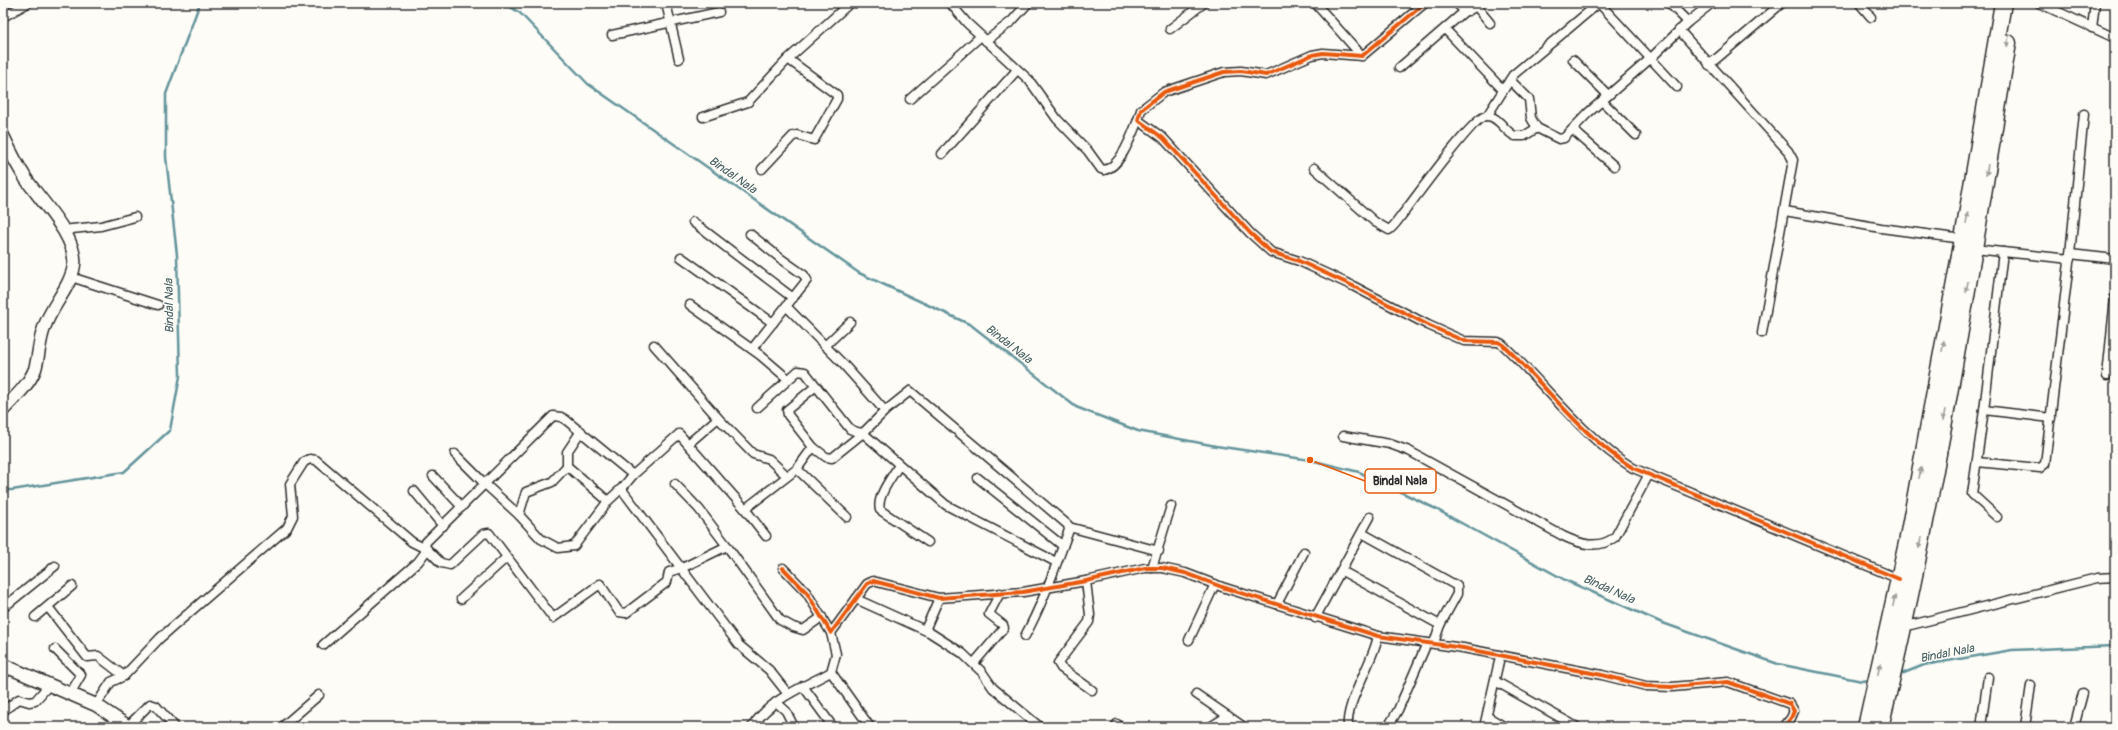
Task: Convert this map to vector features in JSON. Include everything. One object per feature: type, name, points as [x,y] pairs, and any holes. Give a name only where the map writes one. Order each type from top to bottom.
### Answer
[{"type":"highway","points":[[1968,244],[2003,3]]},
{"type":"highway","points":[[1893,641],[1904,627],[1934,432],[2014,3]]},
{"type":"highway","points":[[1866,727],[1879,702],[1893,641],[1899,579],[1934,432]]},
{"type":"highway","points":[[1879,702],[1880,727]]},
{"type":"street","points":[[3,17],[28,3]]},
{"type":"street","points":[[666,3],[679,59]]},
{"type":"street","points":[[703,117],[748,102],[788,59],[850,3]]},
{"type":"street","points":[[950,3],[983,38],[1033,85],[1057,119],[1104,170],[1109,169],[1126,150],[1141,110],[1164,92],[1224,72],[1242,71],[1266,75],[1312,55],[1324,53],[1362,56],[1425,3]]},
{"type":"street","points":[[910,99],[983,38],[1016,18],[1028,3]]},
{"type":"street","points":[[1170,29],[1204,3]]},
{"type":"street","points":[[1315,3],[1362,56]]},
{"type":"street","points":[[1456,3],[1465,11]]},
{"type":"street","points":[[1487,116],[1510,80],[1551,42],[1599,3],[1677,87]]},
{"type":"street","points":[[1668,3],[1688,22]]},
{"type":"street","points":[[1510,80],[1529,98],[1530,118],[1537,128],[1561,139],[1567,137],[1605,98],[1651,58],[1688,22],[1712,3]]},
{"type":"street","points":[[1709,65],[1782,3]]},
{"type":"street","points":[[1859,3],[1871,17]]},
{"type":"street","points":[[2039,3],[2115,38]]},
{"type":"street","points":[[2092,28],[2095,3]]},
{"type":"street","points":[[1399,68],[1465,11],[1478,5],[1490,24]]},
{"type":"street","points":[[612,35],[719,12]]},
{"type":"street","points":[[1445,29],[1503,90]]},
{"type":"street","points":[[1679,30],[1791,156],[1793,166],[1762,333]]},
{"type":"street","points":[[762,169],[793,136],[814,140],[837,99],[837,95],[834,91],[808,75],[788,59]]},
{"type":"street","points":[[1573,60],[1636,135]]},
{"type":"street","points":[[942,154],[1017,70]]},
{"type":"street","points":[[1977,462],[2043,467],[2046,462],[2070,256],[2084,114]]},
{"type":"street","points":[[1314,168],[1375,222],[1389,230],[1465,133],[1481,117],[1487,116],[1499,122],[1515,136],[1524,136],[1537,128]]},
{"type":"street","points":[[1138,120],[1163,138],[1250,233],[1271,252],[1299,260],[1428,325],[1464,341],[1498,342],[1502,344],[1592,436],[1624,463],[1648,476],[1899,579]]},
{"type":"street","points":[[1573,130],[1614,166]]},
{"type":"street","points":[[3,136],[22,172],[62,230],[74,255],[75,264],[71,277],[54,305],[44,328],[37,361],[31,378],[3,410]]},
{"type":"street","points":[[1785,211],[1968,244],[2003,252],[2115,259]]},
{"type":"street","points":[[62,230],[101,226],[135,217]]},
{"type":"street","points":[[693,222],[793,298]]},
{"type":"street","points":[[750,234],[806,277],[807,282],[786,306],[752,350]]},
{"type":"street","points":[[1997,517],[1973,496],[2003,252]]},
{"type":"street","points":[[681,257],[773,323]]},
{"type":"street","points":[[71,277],[158,305]]},
{"type":"street","points":[[2107,376],[2114,319],[2115,297]]},
{"type":"street","points":[[690,305],[752,350],[788,379]]},
{"type":"street","points":[[786,306],[885,411]]},
{"type":"street","points":[[825,346],[850,322]]},
{"type":"street","points":[[654,345],[718,418],[753,454],[769,459],[787,476]]},
{"type":"street","points":[[757,408],[795,372],[802,371],[816,386],[850,429],[863,433],[952,509],[991,527],[1056,562]]},
{"type":"street","points":[[816,386],[787,410],[788,415],[813,447],[826,457],[832,458],[863,433],[885,411],[910,391],[1069,527],[1159,551]]},
{"type":"street","points":[[1984,410],[2051,418]]},
{"type":"street","points":[[323,645],[418,562],[426,550],[426,542],[550,418],[561,417],[633,475]]},
{"type":"street","points":[[688,444],[718,418]]},
{"type":"street","points":[[519,514],[526,492],[552,482],[567,466],[567,452],[580,431]]},
{"type":"street","points":[[455,454],[485,484],[519,514],[541,539],[558,548],[574,546],[608,501],[633,475],[677,435],[681,435],[745,509],[766,536]]},
{"type":"street","points":[[1344,436],[1390,444],[1409,451],[1563,536],[1588,545],[1606,543],[1615,537],[1648,476]]},
{"type":"street","points":[[745,509],[797,469],[813,447]]},
{"type":"street","points":[[96,705],[111,682],[124,676],[160,638],[287,528],[293,516],[290,484],[304,462],[310,458],[316,460],[409,539],[426,550],[441,563],[450,565],[487,532],[491,534],[553,618],[600,584],[619,612],[626,613],[667,582],[670,572],[682,568],[727,546]]},
{"type":"street","points":[[899,465],[882,494],[879,504],[880,510],[928,542]]},
{"type":"street","points":[[567,466],[608,501]]},
{"type":"street","points":[[797,469],[846,517]]},
{"type":"street","points":[[433,476],[462,507]]},
{"type":"street","points":[[978,478],[1063,546]]},
{"type":"street","points":[[675,484],[699,509],[783,622],[802,630],[822,617]]},
{"type":"street","points":[[623,487],[623,490],[738,645],[769,670],[788,694]]},
{"type":"street","points":[[414,491],[442,526]]},
{"type":"street","points":[[1152,568],[1159,551],[1171,506]]},
{"type":"street","points":[[1315,618],[1342,571],[1370,516]]},
{"type":"street","points":[[1025,636],[1050,586],[1056,562],[1069,527]]},
{"type":"street","points":[[1362,533],[1457,586],[1457,594],[1388,727]]},
{"type":"street","points":[[1277,604],[1304,552]]},
{"type":"street","points":[[461,599],[507,557]]},
{"type":"street","points":[[3,608],[55,566]]},
{"type":"street","points":[[752,727],[762,713],[776,702],[788,694],[831,672],[836,654],[831,633],[807,592],[783,568]]},
{"type":"street","points":[[831,633],[867,584],[873,581],[939,598],[1023,592],[1152,568],[1186,572],[1215,584],[1315,618],[1378,636],[1431,643],[1596,674],[1646,686],[1672,687],[1728,682],[1790,704],[1794,711],[1793,715],[1784,727]]},
{"type":"street","points":[[1342,571],[1440,625]]},
{"type":"street","points":[[1904,627],[2097,578],[2115,577]]},
{"type":"street","points":[[1086,581],[1090,615],[1088,622],[1058,663],[1060,667],[1092,690]]},
{"type":"street","points":[[1189,640],[1215,584]]},
{"type":"street","points":[[35,617],[72,586]]},
{"type":"street","points":[[974,663],[1004,628],[1003,625],[989,614],[1000,593]]},
{"type":"street","points":[[925,630],[939,598]]},
{"type":"street","points":[[856,599],[925,630],[962,653],[982,672],[992,688],[1040,727]]},
{"type":"street","points":[[48,607],[87,657],[98,656],[124,676]]},
{"type":"street","points":[[1348,727],[1354,700],[1375,651],[1378,636]]},
{"type":"street","points":[[55,649],[80,675],[70,694]]},
{"type":"street","points":[[1484,727],[1488,718],[1500,657]]},
{"type":"street","points":[[5,670],[48,685],[96,705],[128,727],[146,706],[150,704],[156,706],[175,727]]},
{"type":"street","points":[[831,672],[870,727]]},
{"type":"street","points":[[1981,727],[1988,677]]},
{"type":"street","points":[[1495,681],[1577,727]]},
{"type":"street","points":[[3,711],[19,699],[29,702],[35,701],[48,685]]},
{"type":"street","points":[[2025,727],[2031,685]]},
{"type":"street","points":[[803,686],[833,727]]},
{"type":"street","points":[[2074,727],[2083,692]]},
{"type":"street","points":[[1196,694],[1244,727]]},
{"type":"street","points":[[282,727],[319,695]]},
{"type":"street","points":[[776,702],[786,711],[794,727]]},
{"type":"street","points":[[1210,727],[1228,716]]},
{"type":"street","points":[[1488,718],[1505,727]]},
{"type":"waterway","name":"Bindal Nala","points":[[3,490],[12,490],[124,472],[170,430],[180,376],[177,255],[166,157],[166,94],[200,3]]},
{"type":"waterway","name":"Bindal Nala","points":[[504,3],[520,13],[588,84],[859,273],[971,325],[1076,407],[1138,431],[1216,446],[1310,460],[1359,472],[1434,508],[1565,580],[1660,622],[1778,664],[1862,681],[1870,680]]},
{"type":"waterway","name":"Bindal Nala","points":[[1899,675],[1924,665],[2012,650],[2115,646]]},
{"type":"cycle path","points":[[1425,3],[1362,56],[1323,53],[1312,55],[1266,75],[1241,71],[1224,72],[1164,92],[1141,110],[1138,120],[1163,138],[1250,233],[1271,252],[1299,261],[1353,286],[1428,325],[1464,341],[1498,342],[1502,344],[1580,426],[1614,455],[1633,468],[1899,579]]},
{"type":"cycle path","points":[[783,568],[807,593],[831,633],[867,584],[873,581],[939,598],[1023,592],[1086,581],[1145,568],[1162,568],[1185,573],[1222,587],[1378,636],[1463,648],[1602,675],[1646,686],[1672,687],[1728,682],[1790,704],[1794,711],[1784,727]]},
{"type":"place","name":"Bindal Nala","points":[[1310,460]]}]
